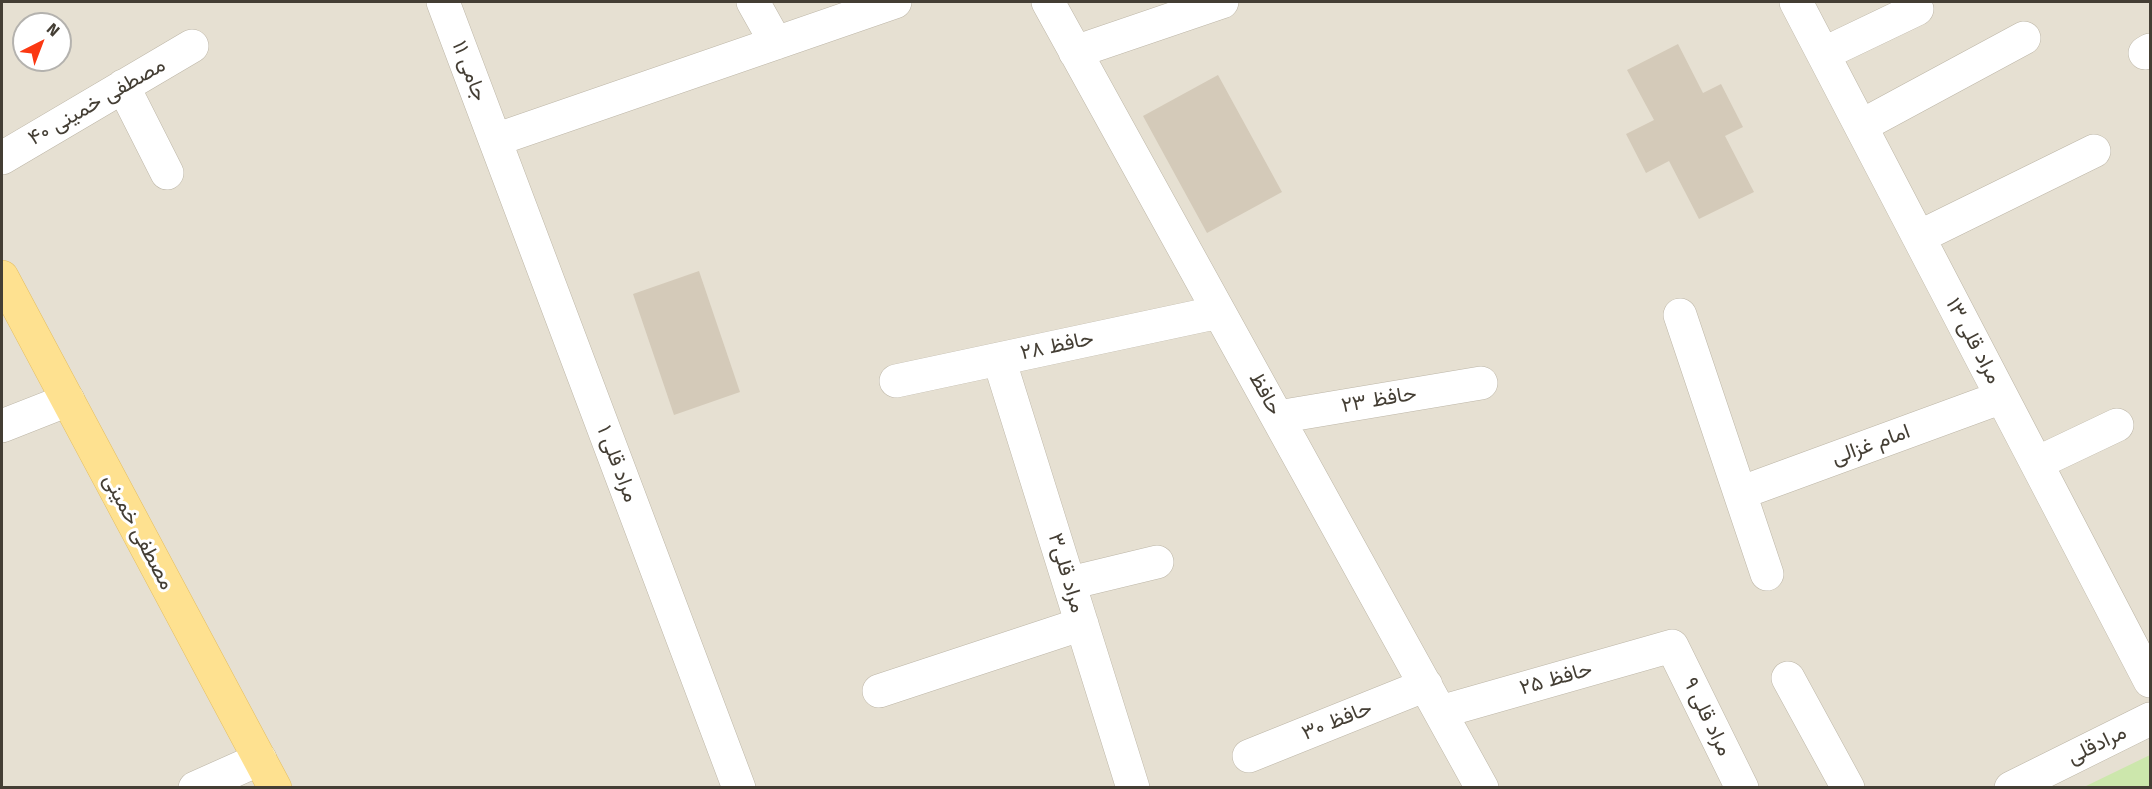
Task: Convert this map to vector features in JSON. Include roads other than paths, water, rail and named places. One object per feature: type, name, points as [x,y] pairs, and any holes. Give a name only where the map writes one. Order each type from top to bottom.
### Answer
[{"type":"main road","name":"مصطفی خمینی","points":[[2,277],[275,788]]},
{"type":"street","name":"جامی ۱۱","points":[[443,2],[495,140]]},
{"type":"street","points":[[753,2],[776,43]]},
{"type":"street","points":[[495,140],[895,2]]},
{"type":"street","name":"حافظ","points":[[1048,2],[1482,788]]},
{"type":"street","points":[[1075,52],[1222,2]]},
{"type":"street","name":"مراد قلی ۱۳","points":[[1796,2],[2151,681]]},
{"type":"street","points":[[1823,54],[1917,9]]},
{"type":"street","points":[[1861,126],[2024,38]]},
{"type":"street","name":"مصطفی خمینی ۴۰","points":[[2,158],[192,46]]},
{"type":"street","points":[[123,86],[167,173]]},
{"type":"street","name":"مراد قلی ۱","points":[[495,140],[740,788]]},
{"type":"street","points":[[1919,237],[2094,151]]},
{"type":"street","name":"حافظ ۲۸","points":[[896,381],[1219,312]]},
{"type":"street","points":[[1680,315],[1767,574]]},
{"type":"street","name":"مراد قلی۳","points":[[999,359],[1132,788]]},
{"type":"street","name":"حافظ ۲۳","points":[[1278,417],[1480,383]]},
{"type":"street","name":"امام غزالی","points":[[1740,493],[2002,397]]},
{"type":"street","points":[[2,426],[68,400]]},
{"type":"street","points":[[2037,463],[2117,425]]},
{"type":"street","points":[[1070,583],[1157,562]]},
{"type":"street","points":[[879,691],[1082,624]]},
{"type":"street","name":"حافظ ۲۵","points":[[1433,698],[1672,646]]},
{"type":"street","name":"مراد قلی ۹","points":[[1672,646],[1742,788]]},
{"type":"street","points":[[1788,678],[1848,788]]},
{"type":"street","name":"حافظ ۳۰","points":[[1249,756],[1433,698]]},
{"type":"street","name":"مرادقلی","points":[[2011,788],[2151,719]]},
{"type":"street","points":[[195,788],[260,759]]}]
